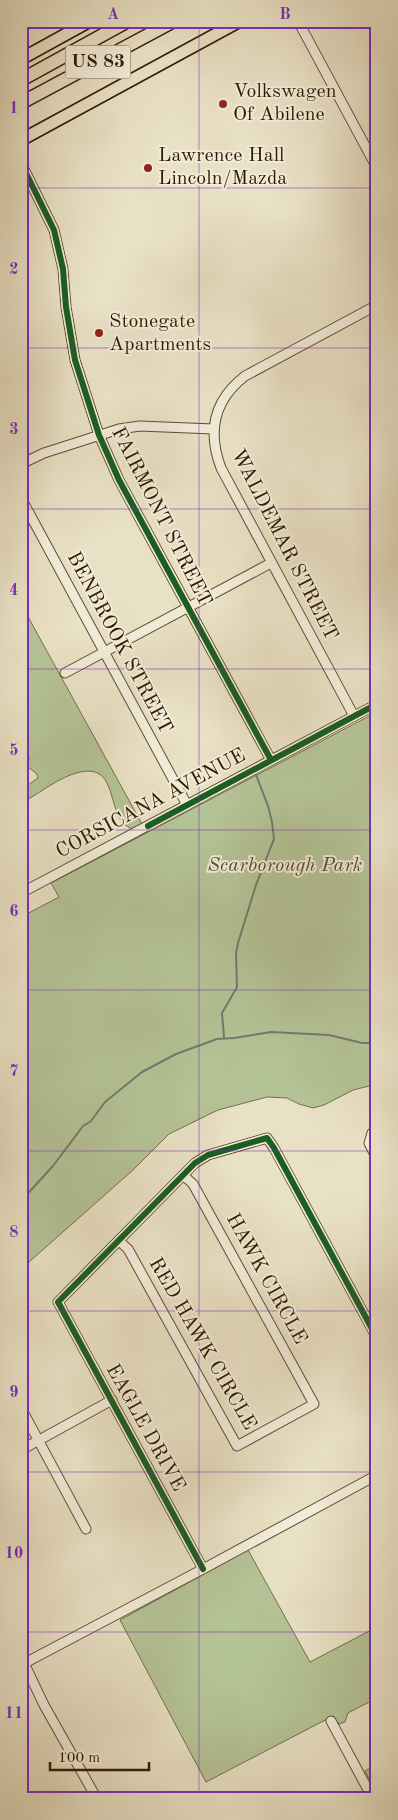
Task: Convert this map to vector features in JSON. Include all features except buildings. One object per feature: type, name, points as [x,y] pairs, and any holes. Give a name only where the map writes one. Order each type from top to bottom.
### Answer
[{"type":"highway","name":"US 83","points":[[21,80],[128,21]]},
{"type":"highway","name":"US 83","points":[[21,102],[174,21]]},
{"type":"main road","points":[[21,59],[90,21]]},
{"type":"main road","points":[[21,140],[240,21]]},
{"type":"street","points":[[298,21],[377,168]]},
{"type":"street","name":"FAIRMONT STREET","points":[[21,163],[54,230],[63,269],[66,307],[75,360],[99,435],[119,480],[271,760]]},
{"type":"street","name":"WALDEMAR STREET","points":[[354,716],[221,468],[214,445],[213,430],[220,405],[228,391],[245,376],[377,305]]},
{"type":"street","points":[[21,464],[44,453],[119,429],[140,426],[213,430]]},
{"type":"street","name":"BENBROOK STREET","points":[[21,498],[187,805]]},
{"type":"street","points":[[65,673],[271,563]]},
{"type":"street","name":"CORSICANA AVENUE","points":[[21,893],[377,704]]},
{"type":"street","points":[[377,1129],[372,1133],[369,1144],[377,1159]]},
{"type":"street","points":[[119,1241],[195,1163],[208,1155],[267,1138],[377,1338]]},
{"type":"street","name":"HAWK CIRCLE","points":[[182,1175],[193,1184],[314,1404]]},
{"type":"street","name":"EAGLE DRIVE","points":[[119,1241],[58,1302],[203,1569]]},
{"type":"street","name":"RED HAWK CIRCLE","points":[[119,1241],[128,1249],[237,1446],[314,1404]]},
{"type":"street","points":[[21,1450],[112,1400]]},
{"type":"street","points":[[21,1408],[86,1529]]},
{"type":"street","points":[[96,1799],[23,1664],[377,1475]]},
{"type":"street","points":[[330,1721],[373,1799]]},
{"type":"green space","points":[[21,604],[142,824],[132,829],[123,823],[107,783],[93,771],[72,774],[21,803],[21,790],[38,778],[37,774],[28,767],[29,759],[21,707]]},
{"type":"green space","name":"Scarborough Park","points":[[377,712],[377,1080],[369,1086],[353,1090],[324,1105],[313,1108],[287,1098],[267,1097],[218,1110],[169,1134],[133,1170],[29,1262],[21,1273],[21,917],[59,897],[51,883]]},
{"type":"green space","points":[[248,1550],[310,1662],[377,1627],[377,1698],[348,1713],[345,1722],[339,1724],[333,1716],[206,1782],[120,1620]]},
{"type":"green space","points":[[377,1764],[377,1794],[365,1771]]},
{"type":"waterway","points":[[224,1037],[222,1013],[237,987],[236,954],[238,943],[256,885],[274,839],[268,806],[255,772]]},
{"type":"waterway","points":[[21,1201],[53,1166],[83,1126],[91,1121],[105,1102],[142,1072],[176,1054],[217,1039],[271,1032],[329,1035],[362,1043],[377,1043]]},
{"type":"cycle path","points":[[21,163],[54,230],[63,269],[66,307],[75,360],[99,435],[119,480],[271,760]]},
{"type":"cycle path","points":[[148,826],[377,704]]},
{"type":"cycle path","points":[[203,1569],[58,1302],[195,1163],[208,1155],[267,1138],[377,1338]]},
{"type":"place","name":"Volkswagen Of Abilene","points":[[223,104]]},
{"type":"place","name":"Lawrence Hall Lincoln/Mazda","points":[[148,168]]},
{"type":"place","name":"Stonegate Apartments","points":[[99,333]]}]
